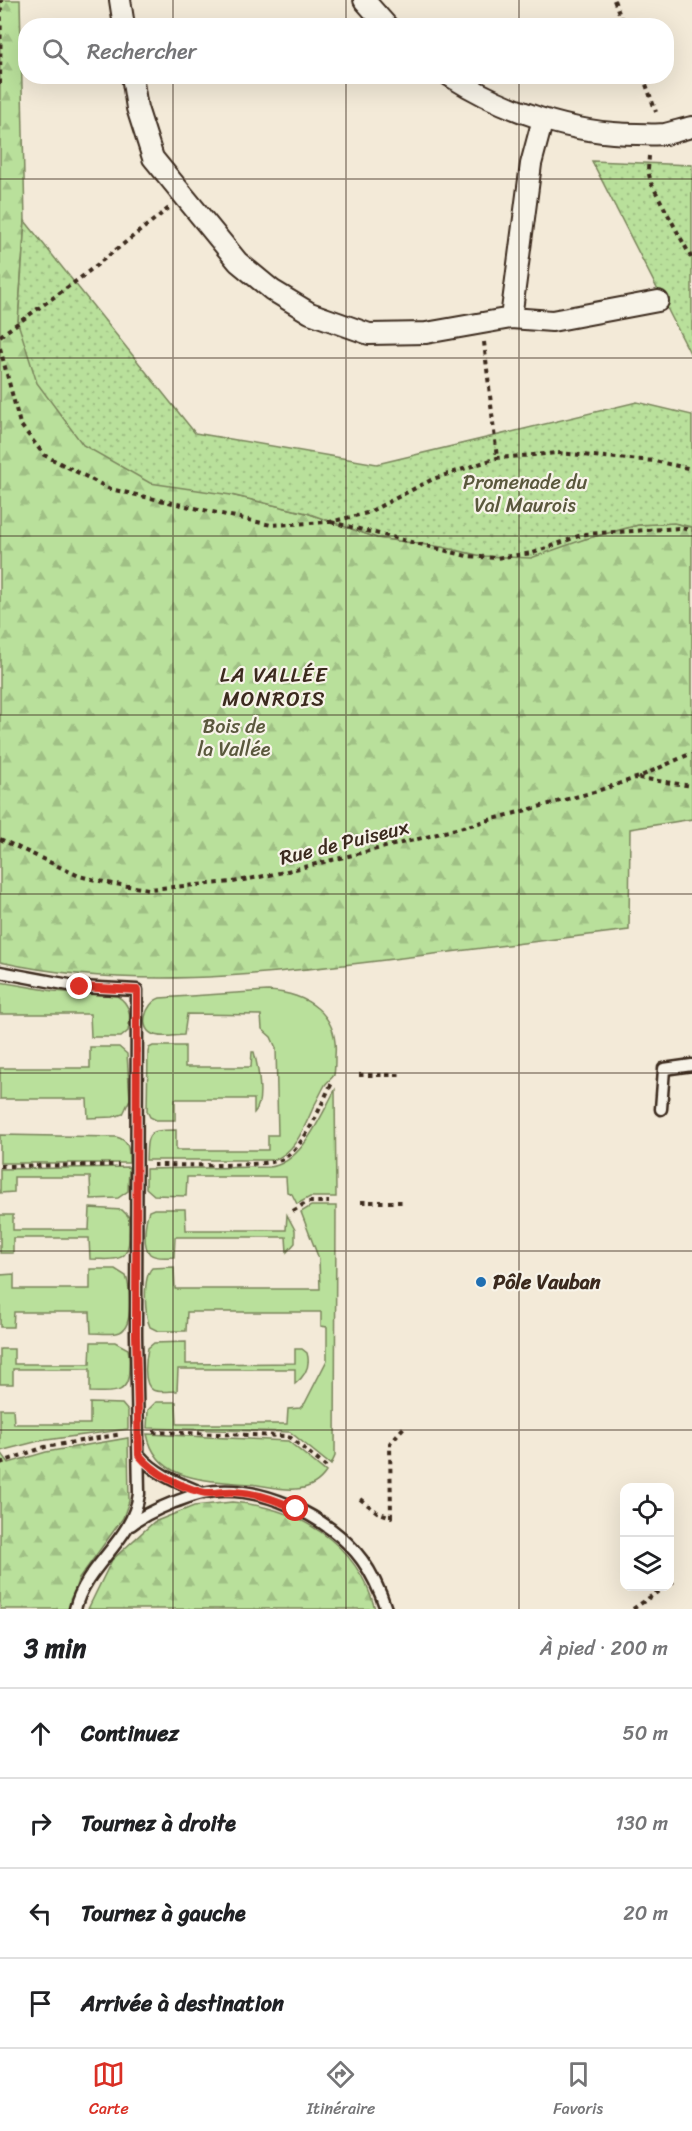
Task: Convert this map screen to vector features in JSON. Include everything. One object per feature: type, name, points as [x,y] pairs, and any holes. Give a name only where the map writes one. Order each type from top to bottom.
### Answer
[{"type":"street","points":[[120,0],[123,18]]},
{"type":"street","points":[[364,0],[380,18]]},
{"type":"street","points":[[133,84],[137,108],[153,158],[238,262],[272,290],[310,313],[369,334],[426,333],[511,318],[552,321],[658,301]]},
{"type":"street","points":[[462,84],[503,104],[543,119],[615,134],[658,134],[692,127]]},
{"type":"street","points":[[511,318],[531,164],[543,119]]},
{"type":"lane","points":[[0,972],[80,987],[137,990],[136,1335],[139,1455],[138,1506],[129,1528]]},
{"type":"lane","points":[[661,1109],[664,1069],[692,1065]]},
{"type":"lane","points":[[139,1455],[153,1469],[171,1480],[203,1493]]},
{"type":"lane","points":[[75,1609],[86,1581],[129,1528],[151,1512],[203,1493],[234,1492],[260,1496],[288,1505],[328,1527],[361,1559],[375,1581],[386,1609]]},
{"type":"path","points":[[0,84],[1,0]]},
{"type":"path","points":[[614,0],[621,18]]},
{"type":"path","points":[[645,84],[658,134],[648,170],[651,183],[692,259]]},
{"type":"path","points":[[0,336],[79,279],[184,197]]},
{"type":"path","points":[[482,324],[497,458]]},
{"type":"path","points":[[0,348],[20,424],[44,455],[110,489],[271,525],[330,522],[367,513],[433,479],[497,458],[557,453],[654,461],[692,469]]},
{"type":"path","points":[[330,522],[467,556],[495,558],[532,553],[584,534],[680,528],[692,530]]},
{"type":"path","name":"Rue de Puiseux","points":[[0,839],[79,876],[108,883],[148,889],[233,882],[286,872],[594,792],[639,777],[692,753]]},
{"type":"path","points":[[639,777],[692,786]]},
{"type":"path","points":[[359,1075],[404,1075]]},
{"type":"path","points":[[146,1165],[276,1162],[294,1150],[303,1138],[333,1081]]},
{"type":"path","points":[[0,1166],[129,1165]]},
{"type":"path","points":[[293,1211],[308,1202],[329,1202]]},
{"type":"path","points":[[361,1202],[404,1202]]},
{"type":"path","points":[[360,1499],[377,1512],[391,1516],[390,1443],[405,1426]]},
{"type":"path","points":[[146,1432],[284,1436],[291,1438],[326,1467]]},
{"type":"path","points":[[0,1463],[45,1447],[128,1433]]},
{"type":"path","points":[[633,1609],[659,1591]]},
{"type":"green space","name":"Bois de la Vallée","points":[[0,0],[20,0],[18,84],[22,84],[25,221],[18,323],[231,495],[307,513],[377,538],[442,547],[482,556],[585,539],[638,525],[674,523],[692,527],[692,819],[630,829],[629,930],[337,966],[192,978],[96,976],[48,971],[0,962]]},
{"type":"green space","points":[[592,161],[692,165],[692,357]]},
{"type":"green space","name":"Promenade du Val Maurois","points":[[25,221],[195,433],[377,464],[637,402],[692,415],[692,527],[674,523],[638,525],[585,539],[531,558],[482,556],[442,547],[377,538],[307,513],[231,495],[150,483],[83,445],[37,383],[18,323]]},
{"type":"green space","points":[[0,982],[53,991],[117,996],[122,999],[129,1011],[128,1031],[121,1037],[91,1037],[90,1014],[0,1014]]},
{"type":"green space","points":[[268,991],[295,996],[318,1008],[332,1028],[335,1041],[334,1075],[325,1085],[294,1145],[273,1160],[146,1160],[150,1134],[166,1130],[176,1130],[176,1150],[268,1150],[268,1135],[278,1135],[276,1048],[271,1037],[262,1029],[261,1015],[187,1014],[184,1035],[169,1036],[158,1036],[149,1032],[146,1028],[145,1016],[150,1005],[160,998]]},
{"type":"green space","points":[[153,1046],[185,1046],[185,1067],[251,1067],[252,1052],[254,1052],[260,1093],[254,1113],[254,1099],[175,1099],[175,1120],[156,1120],[150,1117],[147,1111],[148,1052]]},
{"type":"green space","points":[[90,1047],[119,1047],[127,1054],[130,1099],[123,1114],[113,1117],[88,1118],[87,1099],[0,1099],[0,1068],[90,1068]]},
{"type":"green space","points":[[335,1090],[336,1197],[310,1197],[297,1204],[292,1194],[287,1192],[286,1177],[187,1177],[186,1196],[154,1195],[146,1188],[146,1169],[269,1167],[281,1164],[301,1148],[317,1125]]},
{"type":"green space","points":[[0,1135],[121,1138],[129,1150],[129,1163],[0,1163]]},
{"type":"green space","points":[[129,1167],[128,1191],[118,1198],[91,1199],[90,1177],[14,1177],[14,1192],[0,1193],[0,1169]]},
{"type":"green space","points":[[311,1206],[336,1206],[335,1456],[331,1465],[290,1432],[147,1428],[148,1410],[156,1402],[176,1402],[177,1424],[287,1424],[288,1409],[300,1408],[305,1403],[327,1360],[327,1327],[321,1326],[321,1312],[187,1312],[186,1331],[158,1331],[150,1327],[145,1297],[147,1280],[152,1268],[174,1267],[175,1289],[320,1289],[319,1259],[301,1212]]},
{"type":"green space","points":[[90,1208],[122,1210],[128,1216],[129,1245],[123,1256],[113,1259],[90,1259],[89,1238],[13,1238],[13,1253],[0,1253],[0,1215],[13,1215],[13,1230],[89,1230]]},
{"type":"green space","points":[[185,1209],[186,1230],[286,1230],[287,1215],[295,1230],[295,1243],[287,1252],[286,1237],[175,1237],[174,1257],[155,1257],[147,1250],[145,1240],[149,1211]]},
{"type":"green space","points":[[90,1269],[115,1269],[126,1276],[130,1297],[129,1315],[120,1332],[91,1333],[90,1312],[14,1312],[13,1327],[0,1327],[0,1275],[14,1274],[14,1289],[90,1289]]},
{"type":"green space","points":[[91,1342],[115,1342],[128,1349],[128,1378],[122,1389],[112,1392],[90,1392],[90,1369],[13,1369],[13,1384],[0,1384],[0,1349],[14,1349],[14,1364],[90,1364]]},
{"type":"green space","points":[[186,1342],[186,1364],[295,1363],[295,1349],[302,1349],[307,1353],[308,1366],[302,1378],[295,1384],[295,1369],[178,1369],[177,1391],[153,1390],[146,1377],[148,1348],[154,1343]]},
{"type":"green space","points":[[90,1403],[122,1404],[128,1411],[128,1429],[39,1441],[0,1451],[0,1409],[13,1409],[14,1424],[90,1424]]},
{"type":"green space","points":[[147,1434],[288,1441],[326,1472],[310,1486],[291,1489],[203,1480],[174,1471],[162,1462],[153,1450]]},
{"type":"green space","points":[[128,1438],[129,1501],[123,1518],[78,1580],[69,1609],[0,1609],[0,1451],[9,1463],[46,1452]]},
{"type":"green space","points":[[232,1502],[279,1511],[321,1532],[339,1547],[354,1565],[366,1585],[375,1609],[88,1609],[112,1560],[154,1522],[194,1506]]},
{"type":"place","name":"Pôle Vauban","points":[[481,1282]]},
{"type":"district","name":"LA VALLÉE MONROIS","points":[[274,687]]},
{"type":"route","points":[[80,987],[137,990],[136,1335],[139,1455],[153,1469],[171,1480],[203,1493],[234,1492],[260,1496],[280,1501],[296,1509]]}]
